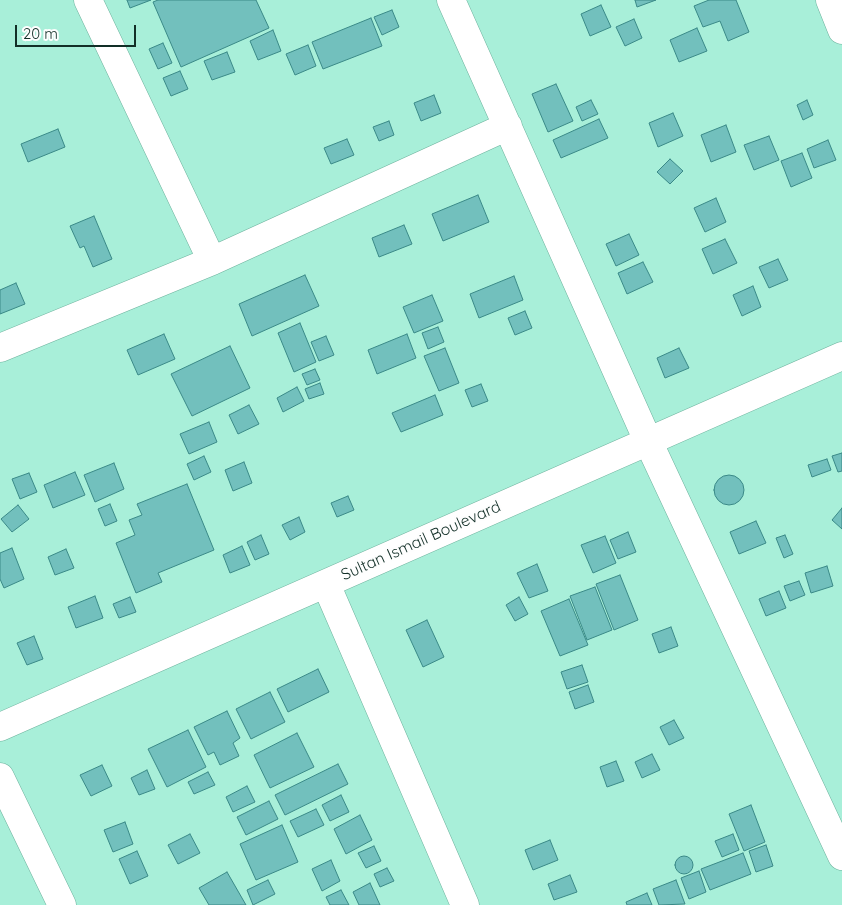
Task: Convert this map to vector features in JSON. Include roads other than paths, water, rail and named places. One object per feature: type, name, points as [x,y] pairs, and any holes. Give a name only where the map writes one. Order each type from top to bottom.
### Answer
[{"type":"street","points":[[88,0],[212,261]]},
{"type":"street","points":[[451,0],[648,441],[842,856]]},
{"type":"street","points":[[830,0],[842,30]]},
{"type":"street","points":[[0,348],[212,261],[508,126]]},
{"type":"street","name":"Sultan Ismail Boulevard","points":[[0,727],[842,356]]},
{"type":"street","points":[[326,584],[465,905]]},
{"type":"street","points":[[0,777],[62,905]]}]
